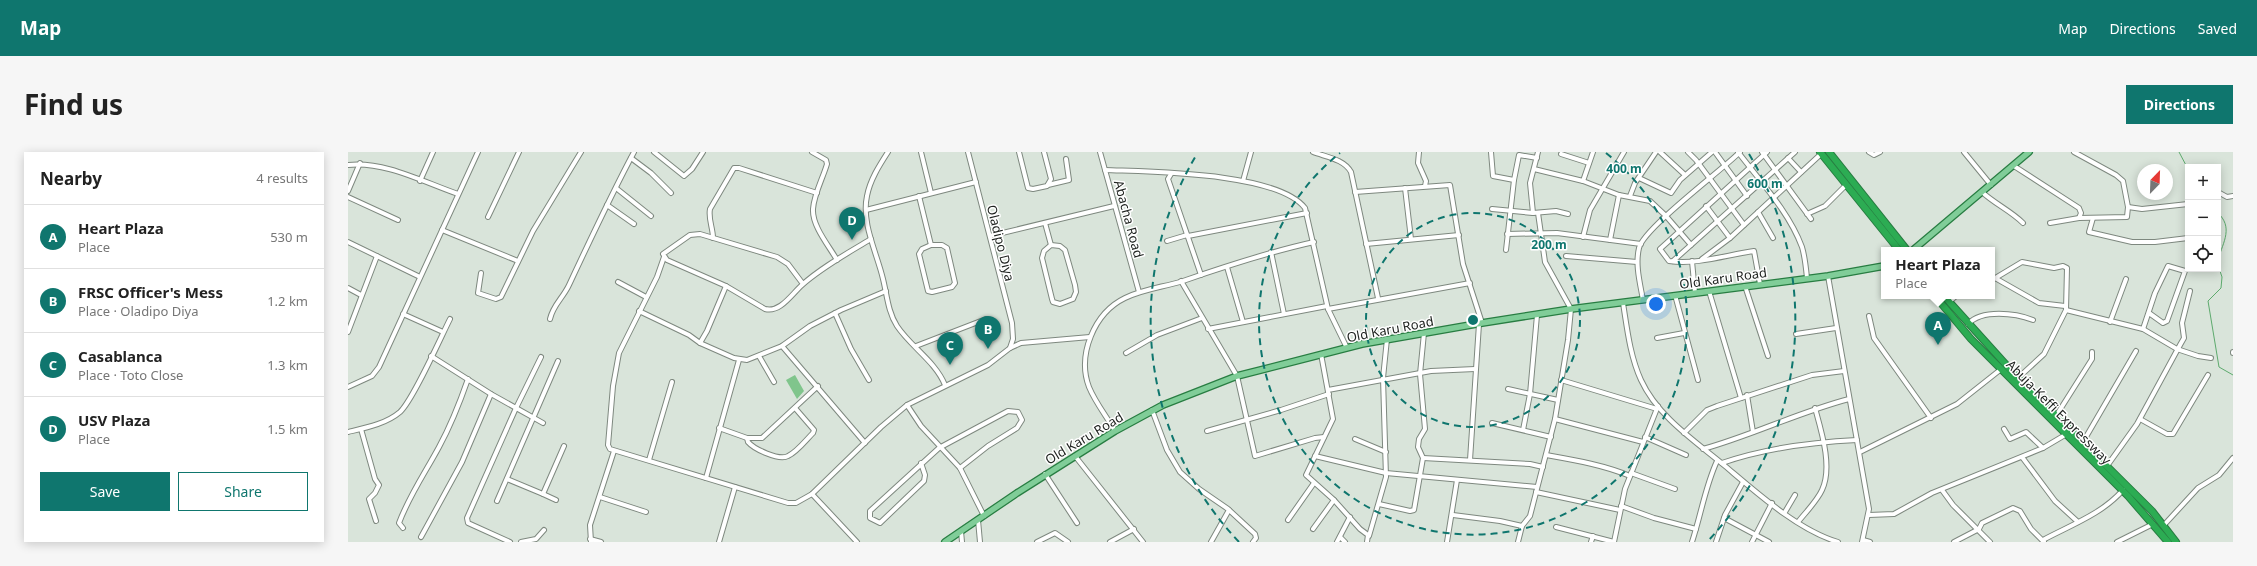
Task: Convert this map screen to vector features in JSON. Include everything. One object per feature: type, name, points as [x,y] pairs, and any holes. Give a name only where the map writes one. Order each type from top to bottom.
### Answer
[{"type":"highway","points":[[1829,152],[1905,247]]},
{"type":"highway","points":[[1821,153],[1897,247]]},
{"type":"highway","name":"Abuja-Keffi Expressway","points":[[1938,299],[1971,339],[2000,370],[2123,490],[2168,542]]},
{"type":"highway","name":"Abuja-Keffi Expressway","points":[[1946,299],[2018,378],[2107,466],[2164,526],[2176,542]]},
{"type":"main road","points":[[1917,247],[2029,152]]},
{"type":"main road","name":"Old Karu Road","points":[[945,542],[1046,474],[1152,410],[1237,376],[1347,348],[1480,323],[1571,309],[1828,276],[1881,267]]},
{"type":"street","points":[[420,181],[433,152]]},
{"type":"street","points":[[348,387],[372,376],[379,367],[426,262],[478,152]]},
{"type":"street","points":[[488,217],[519,152]]},
{"type":"street","points":[[481,273],[478,293],[499,298],[506,289],[518,261],[546,208],[581,152]]},
{"type":"street","points":[[550,319],[553,307],[563,297],[634,152]]},
{"type":"street","points":[[654,152],[684,176],[692,169],[703,152]]},
{"type":"street","points":[[812,152],[826,160],[827,164],[813,209],[814,219],[837,260]]},
{"type":"street","points":[[888,152],[871,182],[866,197],[866,210],[871,239],[886,291],[890,311],[897,326],[934,366],[945,385]]},
{"type":"street","points":[[921,152],[931,193]]},
{"type":"street","name":"Oladipo Diya","points":[[968,152],[1012,323],[1013,339]]},
{"type":"street","points":[[1019,152],[1028,188],[1033,189],[1069,180],[1066,159]]},
{"type":"street","points":[[1044,152],[1050,180],[1048,185]]},
{"type":"street","name":"Abacha Road","points":[[1100,152],[1139,292]]},
{"type":"street","points":[[1243,181],[1251,152]]},
{"type":"street","points":[[1313,152],[1348,166],[1378,298]]},
{"type":"street","points":[[1419,152],[1418,163],[1426,181],[1425,186]]},
{"type":"street","points":[[1491,152],[1493,176],[1514,180]]},
{"type":"street","points":[[1518,542],[1522,526],[1530,516],[1551,437],[1568,340],[1571,309],[1545,262],[1530,183],[1538,152]]},
{"type":"street","points":[[1583,181],[1592,152]]},
{"type":"street","points":[[1583,237],[1590,210],[1624,152]]},
{"type":"street","points":[[1630,196],[1639,178],[1656,152]]},
{"type":"street","points":[[1660,152],[1685,175]]},
{"type":"street","points":[[1688,152],[1698,163],[1744,225]]},
{"type":"street","points":[[1639,178],[1670,193],[1685,175],[1712,152]]},
{"type":"street","points":[[1715,152],[1747,196]]},
{"type":"street","points":[[1673,261],[1761,184],[1795,152]]},
{"type":"street","points":[[1870,152],[1874,155],[1880,152]]},
{"type":"street","points":[[1964,152],[1991,185]]},
{"type":"street","points":[[2050,223],[2079,218],[2127,217],[2128,207],[2123,181],[2118,176],[2074,152]]},
{"type":"street","points":[[1643,300],[1638,262],[1641,244],[1646,235],[1739,153],[1773,198],[1802,248],[1807,278]]},
{"type":"street","points":[[1760,284],[1754,251],[1701,260],[1673,261],[1669,260],[1660,249],[1678,231],[1750,168],[1764,153],[1775,171],[1811,219]]},
{"type":"street","points":[[1701,260],[1730,238],[1821,153]]},
{"type":"street","points":[[1506,250],[1514,180],[1520,154],[1536,158]]},
{"type":"street","points":[[1561,154],[1589,163]]},
{"type":"street","points":[[630,158],[651,173],[671,193]]},
{"type":"street","points":[[1788,158],[1801,172]]},
{"type":"street","points":[[348,192],[360,164]]},
{"type":"street","points":[[348,165],[360,164],[382,166],[458,194]]},
{"type":"street","points":[[2014,166],[2078,208],[2080,214],[2079,218]]},
{"type":"street","points":[[713,238],[713,230],[709,214],[710,209],[734,168],[740,168],[817,193]]},
{"type":"street","points":[[1534,169],[1583,181],[1618,195],[1630,196],[1650,201],[1666,216],[1691,245]]},
{"type":"street","points":[[1105,170],[1161,173],[1243,181],[1292,196],[1300,201],[1307,213],[1327,307],[1347,348]]},
{"type":"street","points":[[1161,173],[1168,179],[1188,235],[1200,275]]},
{"type":"street","points":[[1168,179],[1171,174]]},
{"type":"street","points":[[866,210],[976,182]]},
{"type":"street","points":[[1355,192],[1450,185],[1463,264],[1470,283],[1480,323],[1475,369],[1470,460]]},
{"type":"street","points":[[1807,214],[1825,206],[1846,185]]},
{"type":"street","points":[[616,188],[651,216]]},
{"type":"street","points":[[1405,188],[1412,240]]},
{"type":"street","points":[[1982,192],[1994,203],[2015,215],[2023,223]]},
{"type":"street","points":[[2221,194],[2227,197],[2233,196]]},
{"type":"street","points":[[1610,240],[1618,195]]},
{"type":"street","points":[[920,196],[931,245]]},
{"type":"street","points":[[348,197],[398,220]]},
{"type":"street","points":[[2128,207],[2142,209],[2185,204]]},
{"type":"street","points":[[607,205],[634,224]]},
{"type":"street","points":[[990,236],[1114,206]]},
{"type":"street","points":[[1706,206],[1730,238]]},
{"type":"street","points":[[1492,209],[1536,213],[1556,211],[1568,214]]},
{"type":"street","points":[[1758,212],[1773,238]]},
{"type":"street","points":[[1167,241],[1188,235],[1307,213]]},
{"type":"street","points":[[2093,218],[2089,232],[2122,240],[2155,242],[2185,238]]},
{"type":"street","points":[[1046,223],[1051,245]]},
{"type":"street","points":[[442,230],[518,261]]},
{"type":"street","points":[[1507,234],[1557,233],[1641,244]]},
{"type":"street","points":[[803,284],[788,264],[777,257],[700,234],[690,235],[665,251],[657,278],[638,310],[619,353],[613,386],[608,446],[614,451],[649,460],[788,502],[804,500],[907,405],[988,365],[1010,348],[1021,343],[1090,337]]},
{"type":"street","points":[[1366,244],[1459,235]]},
{"type":"street","points":[[664,257],[667,260],[726,286],[765,309],[771,310],[778,309],[803,284],[837,260],[871,239]]},
{"type":"street","points":[[348,242],[420,277]]},
{"type":"street","points":[[1115,432],[1090,388],[1086,375],[1086,356],[1090,337],[1101,318],[1112,307],[1123,299],[1139,292],[1181,281],[1271,252],[1314,242]]},
{"type":"street","points":[[931,245],[942,245],[946,248],[955,283],[952,287],[932,292],[928,291],[919,254],[922,249],[931,245]]},
{"type":"street","points":[[1051,245],[1060,246],[1065,250],[1075,285],[1076,292],[1073,299],[1060,304],[1054,302],[1052,299],[1042,258],[1044,251],[1051,245]]},
{"type":"street","points":[[1271,252],[1284,314]]},
{"type":"street","points":[[348,332],[377,256]]},
{"type":"street","points":[[1566,256],[1638,262]]},
{"type":"street","points":[[1692,261],[1695,293]]},
{"type":"street","points":[[1995,278],[2015,268],[2022,262],[2054,268],[2066,266],[2066,308],[2044,354],[2018,378]]},
{"type":"street","points":[[2143,329],[2155,293],[2168,266],[2185,271],[2167,321],[2163,323],[2149,313]]},
{"type":"street","points":[[1227,267],[1243,322]]},
{"type":"street","points":[[1828,276],[1836,328],[1860,452],[1869,515],[1863,541],[1870,542]]},
{"type":"street","points":[[2110,322],[2126,279]]},
{"type":"street","points":[[1995,280],[2039,303],[2066,308],[2110,322],[2143,329],[2177,349],[2211,358]]},
{"type":"street","points":[[1181,281],[1237,376],[1255,456],[1315,438],[1324,437]]},
{"type":"street","points":[[618,282],[646,297]]},
{"type":"street","points":[[1208,329],[1284,314],[1470,283]]},
{"type":"street","points":[[700,343],[707,331],[726,286]]},
{"type":"street","points":[[1745,286],[1768,356]]},
{"type":"street","points":[[348,288],[361,295]]},
{"type":"street","points":[[638,310],[689,335],[700,343],[739,360],[747,360],[782,346],[810,326],[835,313],[886,291]]},
{"type":"street","points":[[1709,291],[1741,398]]},
{"type":"street","points":[[2107,466],[2124,444],[2140,419],[2184,338],[2182,323],[2190,291]]},
{"type":"street","points":[[1675,296],[1698,380]]},
{"type":"street","points":[[1949,302],[1952,299]]},
{"type":"street","points":[[1623,303],[1637,371],[1641,381],[1658,407],[1684,433],[1743,482],[1820,536],[1838,542]]},
{"type":"street","points":[[835,313],[851,349],[869,380]]},
{"type":"street","points":[[403,314],[443,332]]},
{"type":"street","points":[[1523,430],[1530,394],[1537,315]]},
{"type":"street","points":[[1968,324],[1973,318],[1982,316],[2020,315],[2033,320]]},
{"type":"street","points":[[1869,316],[1874,338],[1931,418]]},
{"type":"street","points":[[1126,353],[1157,335],[1202,318]]},
{"type":"street","points":[[348,432],[386,420],[401,411],[450,319]]},
{"type":"street","points":[[916,346],[986,319]]},
{"type":"street","points":[[1796,334],[1836,328]]},
{"type":"street","points":[[1379,504],[1412,511],[1421,476],[1423,458],[1418,447],[1419,439],[1424,429],[1420,374],[1424,333]]},
{"type":"street","points":[[1657,338],[1684,333]]},
{"type":"street","points":[[1010,348],[1013,339],[1021,343]]},
{"type":"street","points":[[1367,542],[1379,504],[1386,473],[1383,378],[1388,340]]},
{"type":"street","points":[[782,346],[818,386],[865,443]]},
{"type":"street","points":[[2083,442],[2136,351]]},
{"type":"street","points":[[2056,416],[2092,359],[2092,352]]},
{"type":"street","points":[[1321,354],[1333,419],[1306,475],[1334,500],[1360,529],[1369,536]]},
{"type":"street","points":[[431,356],[468,378],[491,394],[544,422]]},
{"type":"street","points":[[759,356],[774,382]]},
{"type":"street","points":[[510,542],[467,521],[516,408],[541,357]]},
{"type":"street","points":[[706,478],[739,360]]},
{"type":"street","points":[[497,501],[558,361]]},
{"type":"street","points":[[1207,430],[1281,410],[1328,392],[1383,378],[1441,370],[1475,369]]},
{"type":"street","points":[[1860,452],[1957,404],[2000,370]]},
{"type":"street","points":[[1684,433],[1707,410],[1812,375],[1844,371]]},
{"type":"street","points":[[2140,419],[2167,434],[2173,434],[2208,375]]},
{"type":"street","points":[[402,528],[399,523],[406,503],[440,446],[458,407],[468,378]]},
{"type":"street","points":[[1561,380],[1658,407]]},
{"type":"street","points":[[649,460],[672,382]]},
{"type":"street","points":[[719,428],[747,438],[762,438],[818,386]]},
{"type":"street","points":[[1508,389],[1558,400]]},
{"type":"street","points":[[421,537],[462,462],[491,394]]},
{"type":"street","points":[[1747,396],[1753,432]]},
{"type":"street","points":[[1703,449],[1753,432],[1815,408],[1849,399]]},
{"type":"street","points":[[907,405],[921,426],[939,448],[960,468],[984,516]]},
{"type":"street","points":[[1556,527],[1614,542],[1620,508],[1631,474],[1658,407]]},
{"type":"street","points":[[747,438],[748,442],[758,450],[780,457],[788,456],[813,433],[814,430],[795,408]]},
{"type":"street","points":[[1798,522],[1822,490],[1825,473],[1824,441],[1815,408]]},
{"type":"street","points":[[1152,410],[1164,443],[1180,472],[1229,510],[1256,535],[1253,542]]},
{"type":"street","points":[[921,463],[925,475],[924,481],[880,523],[870,518],[870,510],[921,463],[939,448],[1008,411],[1018,412],[1022,420],[1017,428],[988,446],[960,468]]},
{"type":"street","points":[[1555,419],[1644,440],[1686,455]]},
{"type":"street","points":[[1492,423],[1551,437]]},
{"type":"street","points":[[361,429],[375,479],[379,485],[376,493],[369,499],[376,521]]},
{"type":"street","points":[[2004,429],[2010,439],[2026,432],[2043,448]]},
{"type":"street","points":[[1869,515],[1894,514],[1932,493],[2043,448],[2065,435]]},
{"type":"street","points":[[1355,439],[1386,452]]},
{"type":"street","points":[[1722,463],[1743,456],[1824,441],[1857,440]]},
{"type":"street","points":[[543,494],[564,446]]},
{"type":"street","points":[[602,542],[590,540],[590,525],[614,451]]},
{"type":"street","points":[[1546,455],[1580,461],[1616,470],[1675,489]]},
{"type":"street","points":[[1075,456],[1143,542]]},
{"type":"street","points":[[1314,456],[1386,473],[1536,489],[1620,508],[1696,529]]},
{"type":"street","points":[[2022,457],[2055,501],[2078,522]]},
{"type":"street","points":[[1423,458],[1530,464],[1543,467]]},
{"type":"street","points":[[2164,526],[2198,488],[2220,474],[2233,458]]},
{"type":"street","points":[[1692,542],[1709,478],[1717,461]]},
{"type":"street","points":[[1046,474],[1077,523]]},
{"type":"street","points":[[507,479],[556,500]]},
{"type":"street","points":[[1447,542],[1453,516],[1457,480]]},
{"type":"street","points":[[1716,542],[1724,518],[1743,482]]},
{"type":"street","points":[[1288,520],[1314,483]]},
{"type":"street","points":[[719,542],[735,487]]},
{"type":"street","points":[[1942,490],[1953,505],[1979,529],[1990,542]]},
{"type":"street","points":[[1954,542],[1979,529],[1982,523],[2016,508],[2031,529],[2044,541],[2112,502],[2123,490]]},
{"type":"street","points":[[812,494],[857,542]]},
{"type":"street","points":[[1785,512],[1795,495]]},
{"type":"street","points":[[600,496],[646,512]]},
{"type":"street","points":[[1313,529],[1334,500]]},
{"type":"street","points":[[1752,542],[1772,503]]},
{"type":"street","points":[[1211,542],[1229,510]]},
{"type":"street","points":[[1453,516],[1500,521],[1522,526]]},
{"type":"street","points":[[1337,542],[1350,517]]},
{"type":"street","points":[[1724,518],[1769,542]]},
{"type":"street","points":[[978,520],[980,542]]},
{"type":"street","points":[[2117,542],[2154,524]]},
{"type":"street","points":[[1110,542],[1134,529]]},
{"type":"street","points":[[521,542],[536,539],[544,530]]},
{"type":"street","points":[[961,531],[962,542]]},
{"type":"street","points":[[1037,542],[1055,533],[1068,542]]},
{"type":"street","points":[[1590,542],[1593,536]]},
{"type":"street","points":[[1340,537],[1345,542]]},
{"type":"green space","points":[[795,375],[804,391],[797,399],[786,380]]},
{"type":"waterway","points":[[2179,152],[2185,164]]},
{"type":"waterway","points":[[2221,216],[2226,229],[2225,240],[2221,251]]},
{"type":"waterway","points":[[2220,272],[2222,277],[2221,288],[2208,301],[2219,367],[2233,375]]},
{"type":"place","name":"USV Plaza","points":[[852,240]]},
{"type":"place","name":"Heart Plaza","points":[[1938,345]]},
{"type":"place","name":"FRSC Officer's Mess","points":[[988,349]]},
{"type":"place","name":"Casablanca","points":[[950,365]]}]
